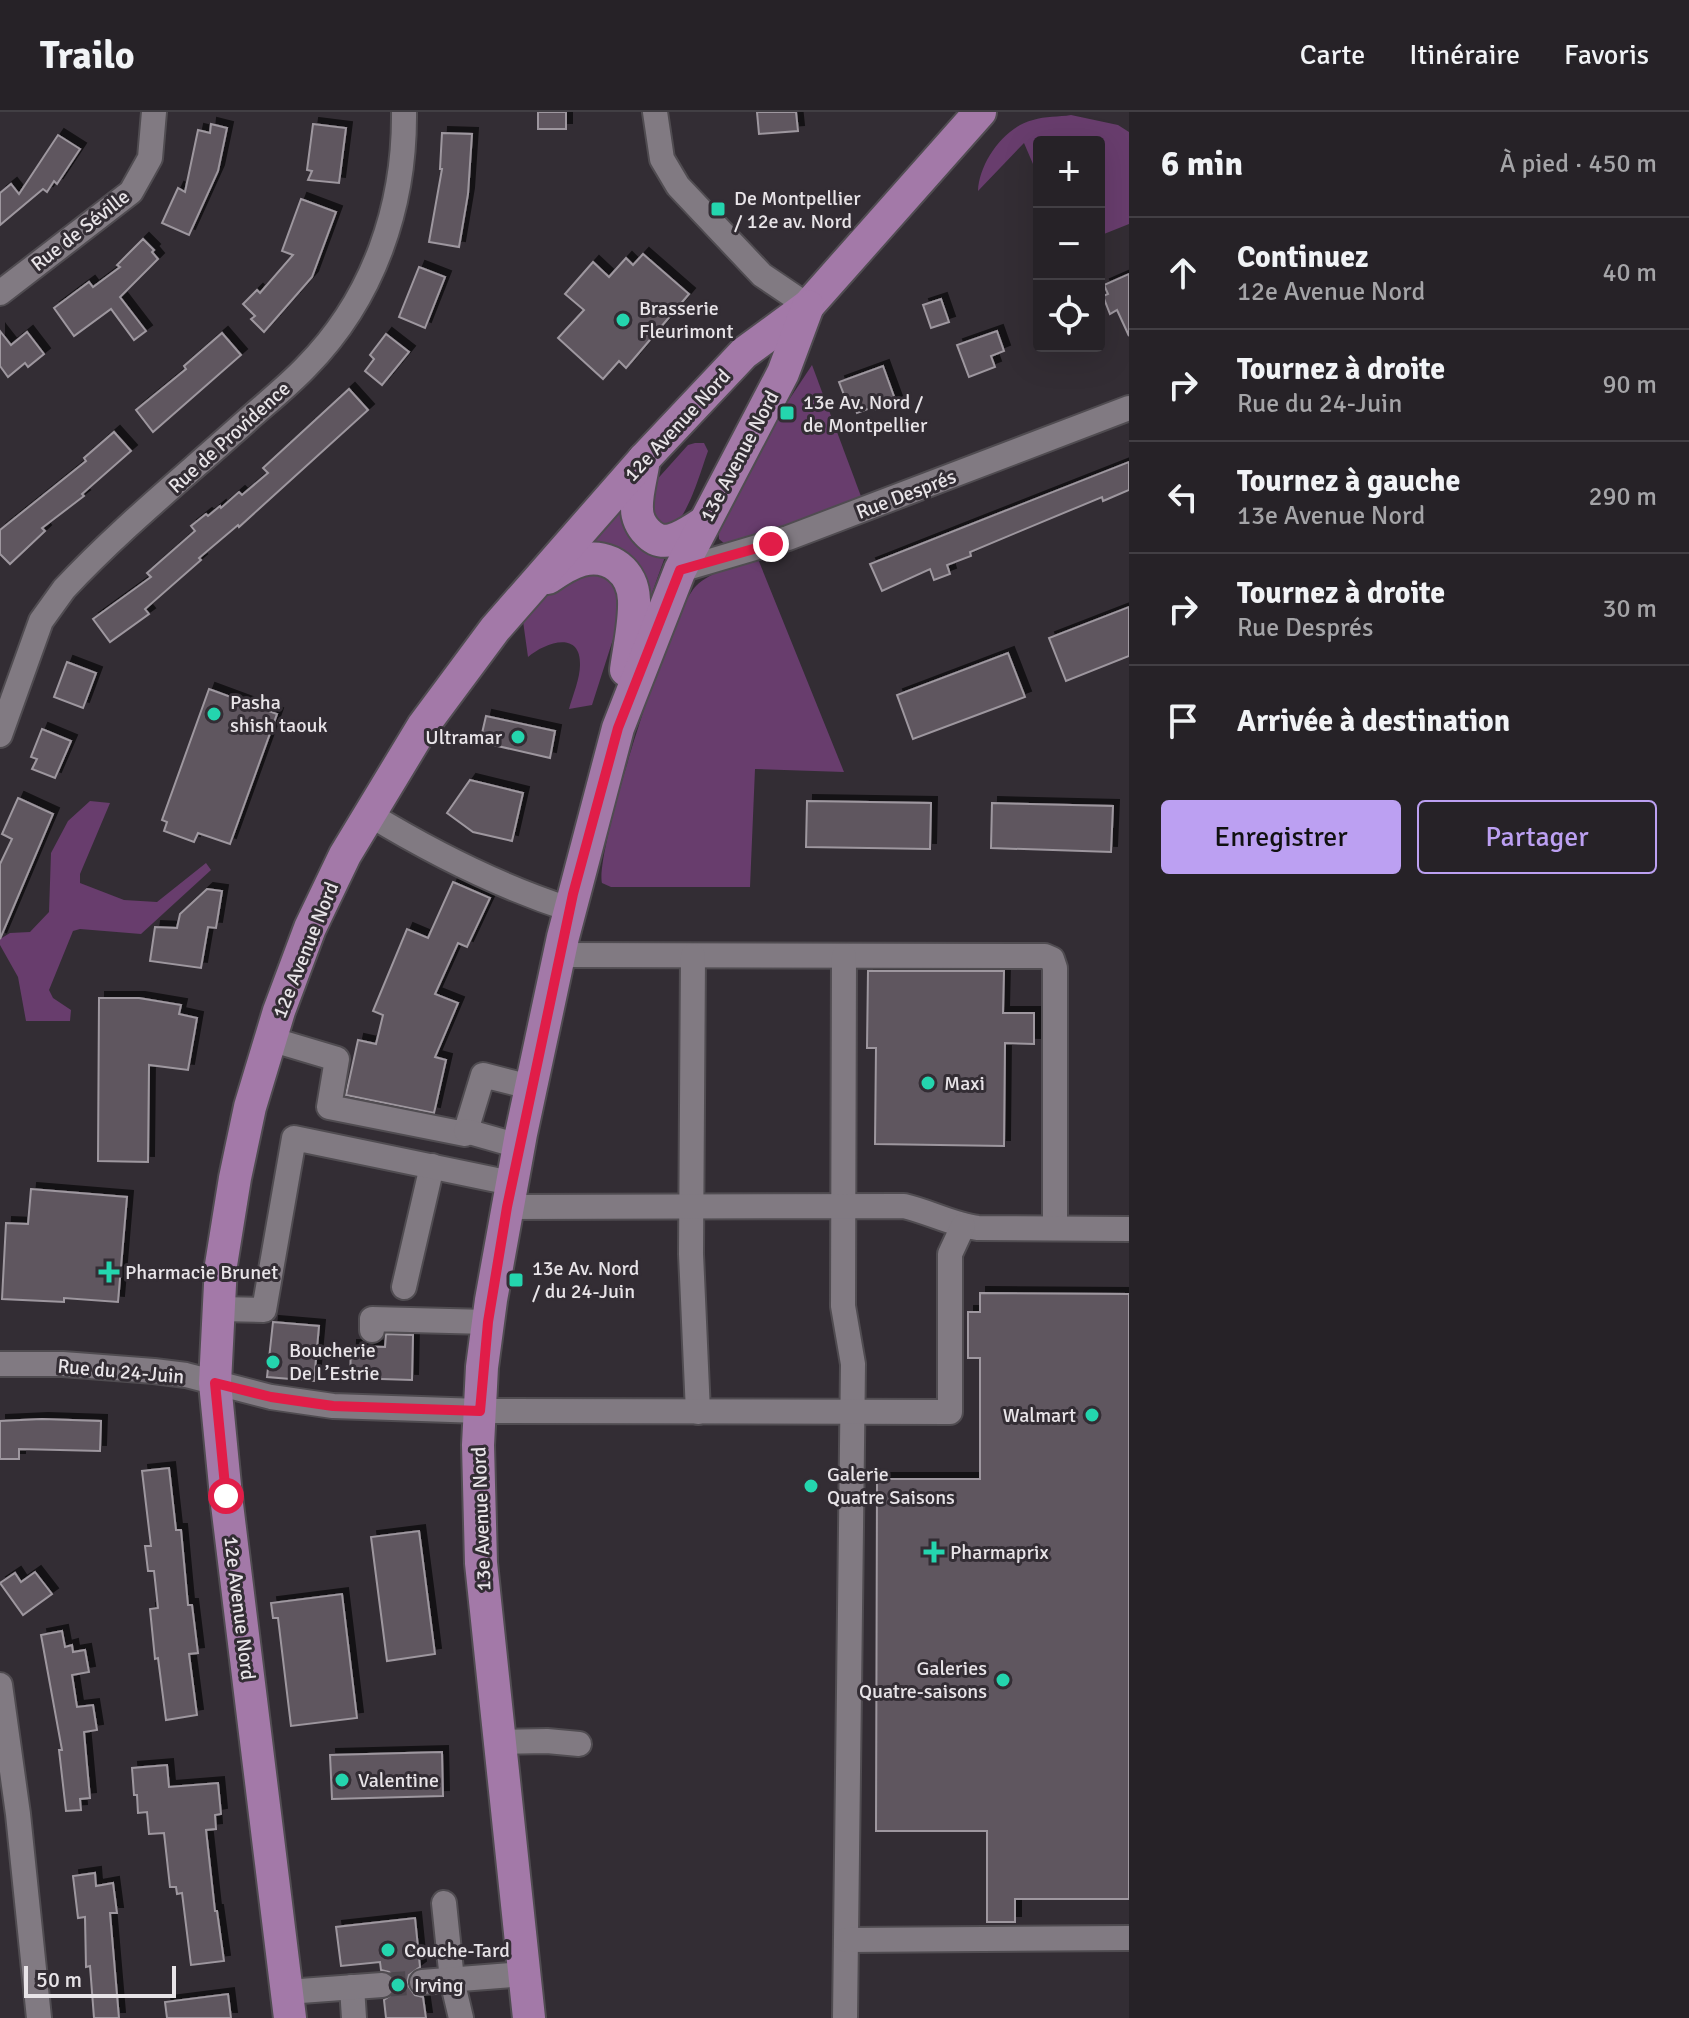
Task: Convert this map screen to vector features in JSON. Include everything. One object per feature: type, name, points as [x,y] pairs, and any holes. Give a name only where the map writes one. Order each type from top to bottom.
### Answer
[{"type":"main road","name":"12e Avenue Nord","points":[[289,2005],[226,1496],[215,1383],[221,1265],[235,1178],[250,1107],[270,1039],[310,928],[345,855],[423,726],[528,589],[744,353],[808,306],[980,112]]},
{"type":"main road","name":"13e Avenue Nord","points":[[529,2018],[481,1563],[477,1488],[488,1322],[530,1087],[569,909],[618,728],[680,570],[783,373],[808,306]]},
{"type":"main road","points":[[644,459],[637,509],[641,526],[653,538],[662,541],[676,540],[702,524]]},
{"type":"main road","points":[[528,589],[581,560],[606,560],[619,566],[627,575],[634,596],[634,611],[618,728]]},
{"type":"street","name":"Rue de Séville","points":[[0,293],[131,192],[150,158],[154,112]]},
{"type":"street","name":"Rue de Providence","points":[[0,735],[41,621],[64,589],[306,367],[343,321],[375,264],[397,201],[404,152],[404,112]]},
{"type":"street","points":[[655,112],[662,159],[678,186],[762,275],[808,306]]},
{"type":"street","name":"Rue Després","points":[[680,570],[788,538],[1129,408]]},
{"type":"street","points":[[369,814],[411,840],[479,874],[569,909]]},
{"type":"street","points":[[560,955],[1045,956],[1052,959],[1055,968],[1055,1227]]},
{"type":"street","points":[[693,956],[692,1267],[698,1412]]},
{"type":"street","points":[[844,956],[843,1306],[853,1364],[845,2018]]},
{"type":"street","points":[[270,1039],[337,1059],[329,1107],[465,1134],[483,1075],[530,1087]]},
{"type":"street","points":[[466,1131],[519,1146]]},
{"type":"street","points":[[218,1309],[264,1310],[294,1138],[432,1166],[509,1195],[692,1208],[904,1206],[924,1210],[963,1226],[1129,1229]]},
{"type":"street","points":[[404,1287],[432,1166]]},
{"type":"street","name":"Rue du 24-Juin","points":[[0,1364],[117,1367],[186,1375],[271,1397],[333,1406],[480,1411],[950,1412],[950,1254],[963,1226]]},
{"type":"street","points":[[372,1330],[372,1319],[488,1322]]},
{"type":"street","points":[[0,1685],[11,1864],[39,2018]]},
{"type":"street","points":[[499,1742],[579,1744]]},
{"type":"street","points":[[444,1903],[452,1980],[461,2018]]},
{"type":"street","points":[[846,1940],[1129,1938]]},
{"type":"street","points":[[422,1982],[524,1974]]},
{"type":"street","points":[[289,2005],[352,1987],[382,1985]]},
{"type":"street","points":[[352,1987],[354,2018]]},
{"type":"shaded area","points":[[1071,115],[1118,125],[1129,132],[1129,224],[1105,234],[1105,136],[1033,136],[1033,164],[1024,143],[978,191],[988,158],[1003,138],[1022,124]]},
{"type":"shaded area","points":[[812,365],[862,499],[750,539],[725,544],[719,539],[718,527],[773,424]]},
{"type":"shaded area","points":[[704,443],[708,451],[685,510],[672,524],[649,522],[644,494],[688,445]]},
{"type":"shaded area","points":[[628,499],[666,554],[643,618],[583,546]]},
{"type":"shaded area","points":[[758,559],[844,772],[755,769],[750,887],[611,887],[602,883],[610,827],[622,782],[654,682],[685,604],[696,586],[709,576]]},
{"type":"shaded area","points":[[570,574],[614,575],[623,608],[592,705],[569,709],[579,675],[579,654],[575,647],[560,642],[543,647],[528,657],[523,621],[556,584]]},
{"type":"shaded area","points":[[90,801],[110,803],[80,874],[80,883],[124,900],[157,902],[206,863],[211,870],[141,934],[73,931],[49,990],[53,998],[71,1010],[70,1021],[26,1021],[18,977],[0,945],[0,939],[10,933],[30,932],[49,912],[51,853],[68,821]]},
{"type":"building","points":[[538,112],[566,112],[566,129],[538,129]]},
{"type":"building","points":[[757,112],[796,112],[798,131],[759,134]]},
{"type":"building","points":[[211,124],[227,128],[218,171],[189,235],[162,223],[178,188],[185,192],[198,130],[210,133]]},
{"type":"building","points":[[313,124],[346,128],[339,183],[308,180],[312,171],[307,170]]},
{"type":"building","points":[[442,133],[472,134],[468,194],[459,247],[429,242],[442,169]]},
{"type":"building","points":[[58,135],[80,149],[57,184],[54,181],[47,192],[43,189],[0,225],[0,193],[11,184],[19,194]]},
{"type":"building","points":[[301,199],[336,212],[312,277],[264,332],[251,319],[255,316],[243,304],[257,290],[260,293],[293,255],[282,251]]},
{"type":"building","points":[[143,239],[158,259],[120,297],[146,331],[134,340],[111,309],[74,336],[54,308],[89,282],[93,287],[120,267],[117,265]]},
{"type":"building","points":[[643,254],[689,294],[626,368],[619,361],[603,379],[558,338],[584,310],[565,294],[593,262],[609,277],[626,258],[633,265]]},
{"type":"building","points":[[419,267],[445,277],[425,328],[399,317]]},
{"type":"building","points":[[1129,274],[1129,336],[1117,310],[1110,314],[1105,301],[1108,294],[1105,285]]},
{"type":"building","points":[[941,299],[949,322],[931,328],[923,305]]},
{"type":"building","points":[[0,331],[11,345],[27,332],[44,354],[28,367],[25,363],[8,377],[0,366]]},
{"type":"building","points":[[997,331],[1004,351],[991,356],[995,367],[969,377],[957,345]]},
{"type":"building","points":[[222,333],[241,355],[153,432],[136,410],[186,369],[184,366]]},
{"type":"building","points":[[386,334],[409,352],[382,385],[365,371],[374,359],[370,355]]},
{"type":"building","points":[[883,366],[896,402],[857,413],[852,398],[846,400],[839,382]]},
{"type":"building","points":[[349,389],[368,410],[239,527],[199,558],[201,560],[145,609],[149,614],[110,642],[93,619],[151,577],[147,573],[195,531],[191,526],[206,514],[208,516],[221,508],[239,492],[242,495],[268,473],[263,468]]},
{"type":"building","points":[[114,432],[131,451],[82,494],[84,496],[42,528],[45,531],[10,564],[0,554],[0,530],[86,461],[84,458]]},
{"type":"building","points":[[1129,462],[1129,490],[1103,501],[1102,497],[970,552],[971,556],[947,565],[950,574],[934,580],[930,569],[882,591],[870,564]]},
{"type":"building","points":[[1129,607],[1129,656],[1066,681],[1049,638]]},
{"type":"building","points":[[1008,653],[1025,697],[913,739],[897,695]]},
{"type":"building","points":[[67,662],[96,673],[83,708],[54,697]]},
{"type":"building","points":[[209,689],[277,714],[230,844],[198,833],[194,842],[164,831],[167,822],[162,820]]},
{"type":"building","points":[[486,716],[555,731],[550,758],[480,742]]},
{"type":"building","points":[[42,729],[71,741],[55,778],[32,769],[37,759],[31,757]]},
{"type":"building","points":[[470,780],[523,793],[512,841],[473,832],[447,813]]},
{"type":"building","points":[[18,798],[53,814],[0,939],[0,864],[12,839],[2,834]]},
{"type":"building","points":[[807,801],[931,803],[930,849],[806,847]]},
{"type":"building","points":[[992,803],[1113,806],[1111,852],[991,848]]},
{"type":"building","points":[[453,882],[490,898],[467,947],[458,943],[435,994],[458,1003],[435,1057],[446,1060],[434,1113],[346,1095],[358,1040],[376,1044],[383,1015],[373,1011],[407,929],[428,938]]},
{"type":"building","points":[[207,889],[222,891],[216,928],[208,927],[201,968],[150,961],[155,927],[177,928],[180,914]]},
{"type":"building","points":[[868,971],[1004,971],[1003,1013],[1034,1013],[1034,1044],[1005,1043],[1004,1146],[875,1144],[876,1048],[867,1048]]},
{"type":"building","points":[[99,998],[139,998],[181,1005],[179,1014],[197,1018],[188,1070],[149,1065],[148,1162],[98,1161]]},
{"type":"building","points":[[31,1189],[127,1197],[118,1302],[64,1298],[64,1302],[2,1299],[6,1223],[28,1224]]},
{"type":"building","name":"Galeries Quatre-saisons","points":[[980,1293],[1129,1294],[1129,1899],[1015,1899],[1015,1922],[987,1922],[987,1831],[876,1831],[877,1479],[980,1479],[980,1358],[968,1358],[968,1312],[980,1312]]},
{"type":"building","points":[[273,1322],[319,1326],[314,1381],[267,1377]]},
{"type":"building","points":[[386,1334],[413,1335],[412,1380],[350,1378],[351,1346],[385,1347]]},
{"type":"building","points":[[0,1421],[101,1421],[100,1451],[19,1449],[19,1459],[0,1459]]},
{"type":"building","points":[[169,1468],[176,1530],[181,1530],[188,1605],[192,1605],[198,1653],[189,1654],[197,1715],[166,1720],[150,1609],[158,1608],[154,1571],[148,1571],[145,1546],[151,1546],[142,1471]]},
{"type":"building","points":[[419,1531],[435,1654],[387,1661],[371,1537]]},
{"type":"building","points":[[35,1572],[52,1594],[23,1615],[0,1583],[15,1573],[21,1582]]},
{"type":"building","points":[[342,1594],[357,1718],[291,1726],[278,1618],[273,1618],[271,1603]]},
{"type":"building","points":[[62,1631],[65,1647],[72,1645],[73,1652],[85,1650],[89,1672],[72,1675],[77,1707],[93,1705],[97,1730],[84,1732],[90,1798],[80,1799],[81,1810],[66,1811],[59,1750],[62,1750],[41,1635]]},
{"type":"building","points":[[442,1752],[443,1796],[332,1799],[330,1755]]},
{"type":"building","points":[[167,1765],[169,1787],[218,1783],[221,1814],[215,1815],[216,1829],[206,1830],[224,1961],[191,1965],[182,1893],[177,1894],[176,1887],[170,1887],[164,1833],[149,1834],[147,1812],[138,1813],[132,1768]]},
{"type":"building","points":[[95,1873],[96,1886],[113,1883],[117,1913],[110,1913],[119,2018],[94,2018],[90,1966],[86,1967],[85,1917],[78,1918],[73,1876]]},
{"type":"building","points":[[415,1918],[420,1967],[409,1975],[407,1984],[415,1995],[423,1997],[426,2018],[386,2018],[384,2000],[395,1992],[395,1977],[381,1970],[380,1962],[341,1966],[336,1927]]},
{"type":"building","points":[[228,1994],[231,2018],[167,2018],[165,2002]]},
{"type":"tunnel","points":[[382,1985],[422,1982]]},
{"type":"place","name":"De Montpellier / 12e av. Nord","points":[[718,209]]},
{"type":"place","name":"Brasserie Fleurimont","points":[[623,320]]},
{"type":"place","name":"13e Av. Nord / de Montpellier","points":[[787,413]]},
{"type":"place","name":"Pasha shish taouk","points":[[214,714]]},
{"type":"place","name":"Ultramar","points":[[518,737]]},
{"type":"place","name":"Maxi","points":[[928,1083]]},
{"type":"place","name":"Pharmacie Brunet","points":[[109,1272]]},
{"type":"place","name":"13e Av. Nord / du 24-Juin","points":[[516,1280]]},
{"type":"place","name":"Boucherie De L’Estrie","points":[[273,1362]]},
{"type":"place","name":"Walmart","points":[[1092,1415]]},
{"type":"place","name":"Galerie Quatre Saisons","points":[[811,1486]]},
{"type":"place","name":"Pharmaprix","points":[[934,1552]]},
{"type":"place","name":"Galeries Quatre-saisons","points":[[1003,1680]]},
{"type":"place","name":"Valentine","points":[[342,1780]]},
{"type":"place","name":"Couche-Tard","points":[[388,1950]]},
{"type":"place","name":"Irving","points":[[398,1985]]},
{"type":"route","points":[[226,1496],[215,1383],[304,1403],[480,1411],[491,1300],[521,1134],[573,894],[618,728],[680,570],[771,544]]}]
